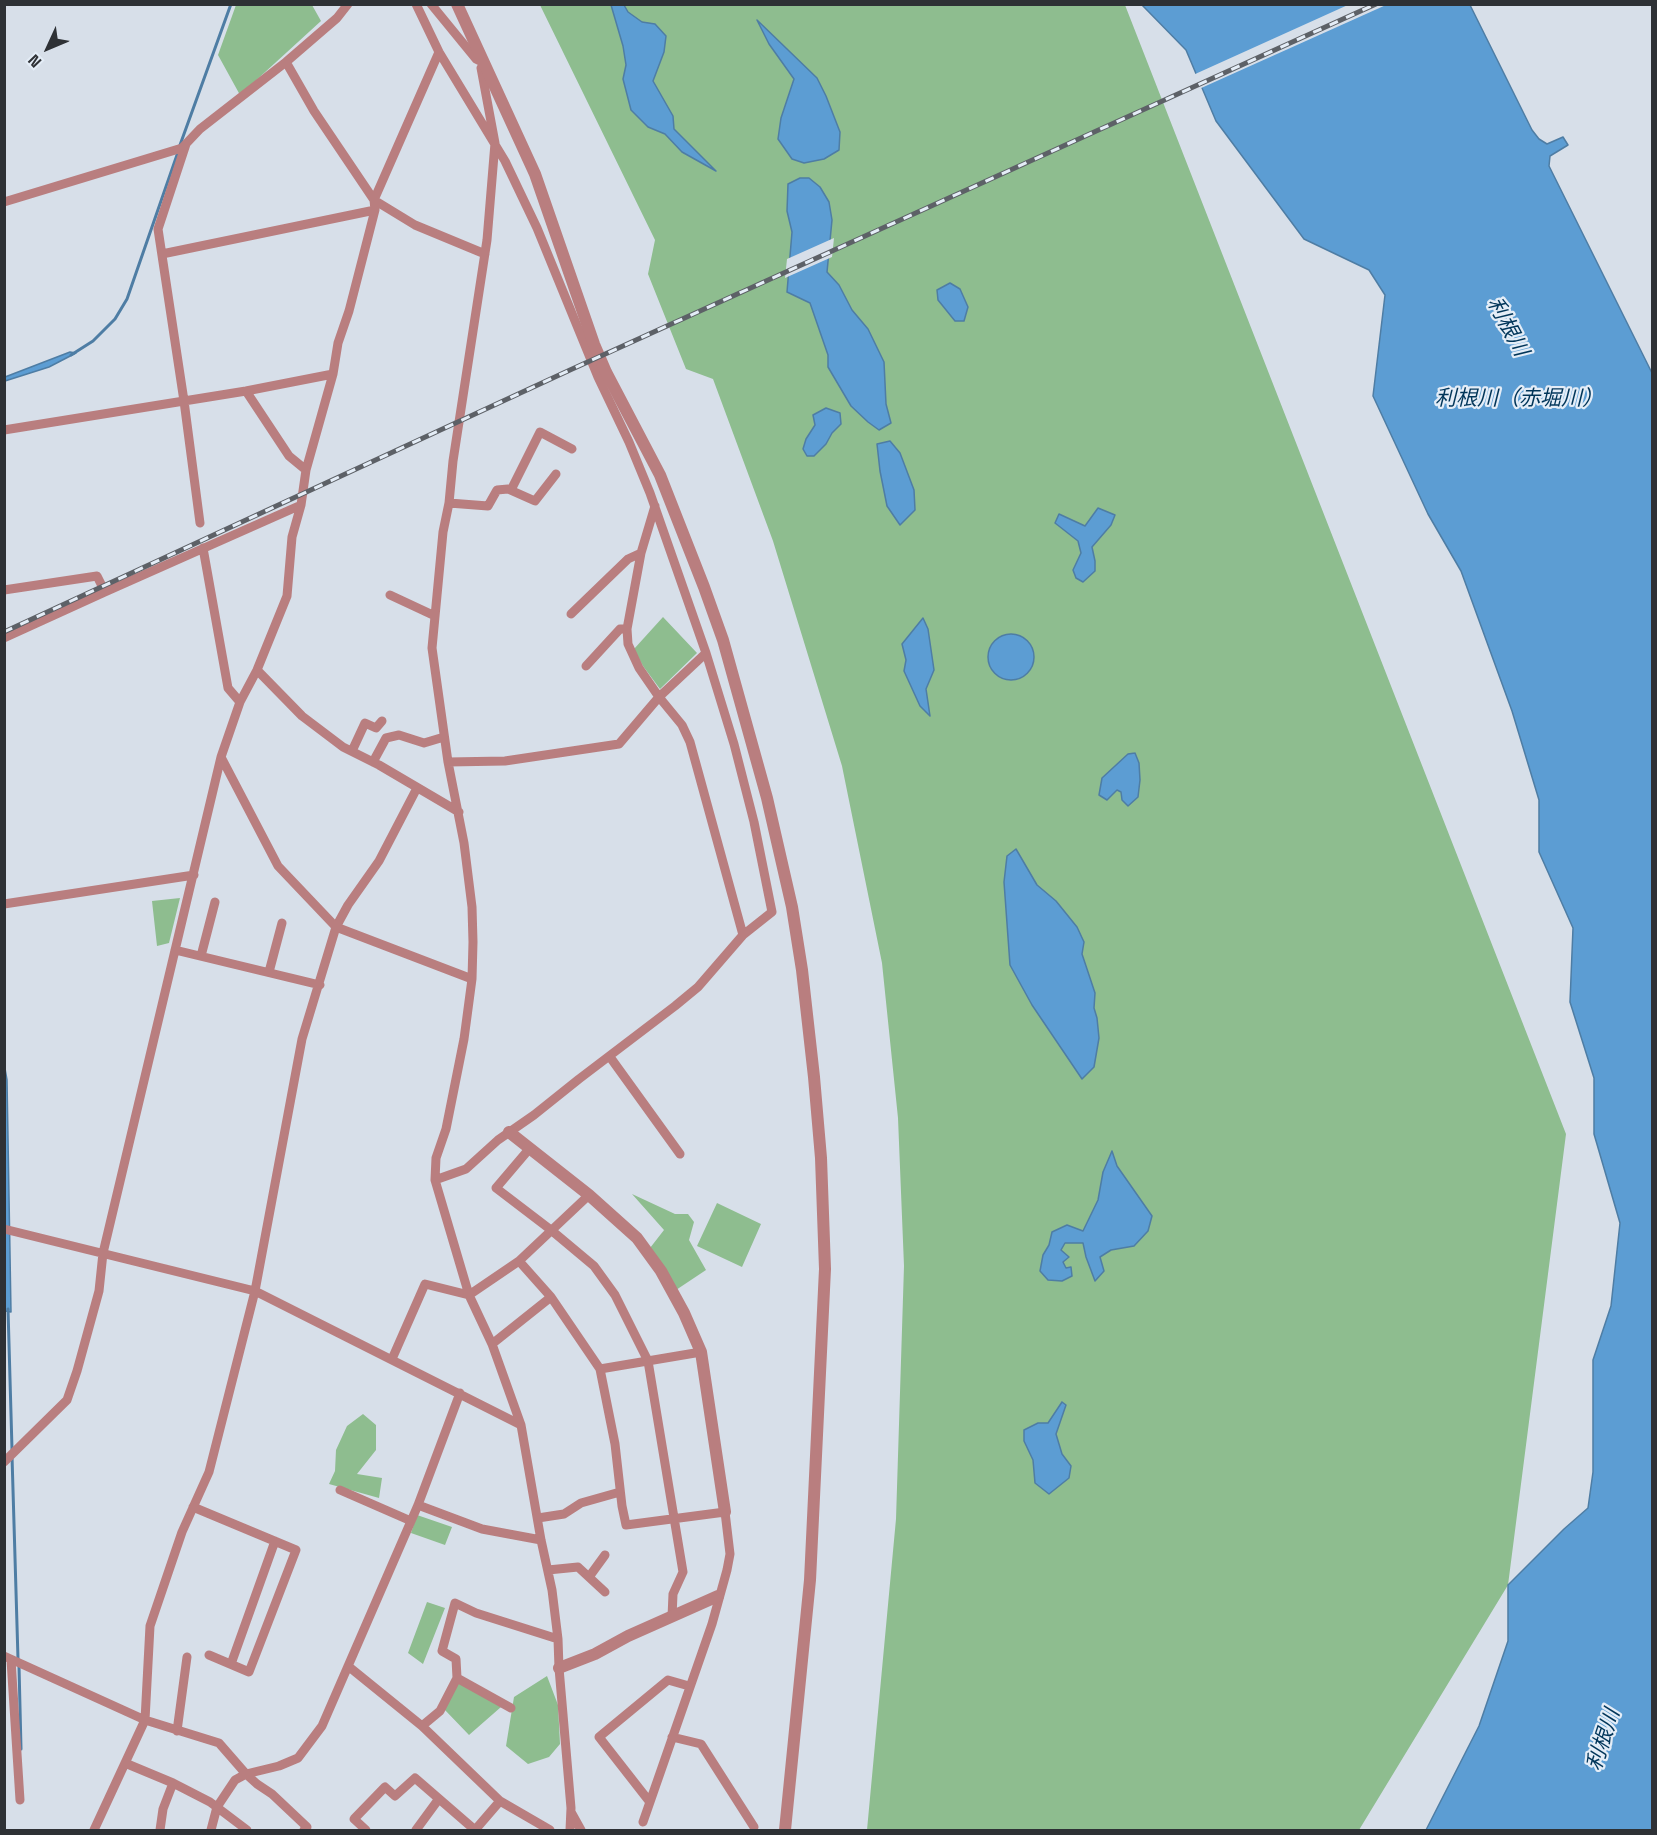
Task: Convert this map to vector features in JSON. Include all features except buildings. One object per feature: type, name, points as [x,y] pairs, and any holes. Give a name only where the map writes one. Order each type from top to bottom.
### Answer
[{"type":"street","points":[[4,202],[181,148],[200,129],[286,62],[337,18],[348,4]]},
{"type":"street","points":[[416,4],[439,52],[495,143],[537,228],[598,377],[629,442],[655,506],[706,653],[734,744],[754,822],[772,912],[743,935],[698,987],[509,1132],[466,1169],[435,1180]]},
{"type":"street","points":[[431,4],[476,59],[484,63]]},
{"type":"street","points":[[457,4],[535,174],[598,353],[660,475],[704,587],[723,640],[764,787],[792,907],[802,970],[814,1077],[825,1269],[812,1548],[785,1830]]},
{"type":"street","points":[[4,1462],[67,1400],[77,1371],[99,1291],[103,1253],[221,757],[240,702],[257,670],[287,596],[291,537],[301,505],[306,471],[333,374],[338,343],[375,210],[374,200],[439,52]]},
{"type":"street","points":[[286,62],[314,111],[374,200],[415,225],[485,254]]},
{"type":"street","points":[[484,63],[481,68],[495,143],[485,254],[443,532],[432,648],[472,907],[472,979],[464,1039],[446,1129],[436,1158],[435,1180],[469,1295],[492,1344],[521,1425],[548,1570],[558,1639],[571,1812],[570,1830]]},
{"type":"street","points":[[181,148],[158,229],[200,523]]},
{"type":"street","points":[[162,254],[375,210]]},
{"type":"street","points":[[4,430],[246,391],[333,374]]},
{"type":"street","points":[[246,391],[289,456],[306,471]]},
{"type":"street","points":[[511,490],[540,432],[573,449]]},
{"type":"street","points":[[449,503],[488,506],[497,490],[511,490],[535,501],[556,474]]},
{"type":"street","points":[[4,638],[301,505]]},
{"type":"street","points":[[655,506],[640,553],[627,629],[628,644],[632,655],[659,697],[682,725],[690,742],[743,935]]},
{"type":"street","points":[[203,548],[228,688],[240,702]]},
{"type":"street","points":[[571,614],[628,560],[640,553]]},
{"type":"street","points":[[4,590],[97,576],[105,592]]},
{"type":"street","points":[[390,595],[435,616]]},
{"type":"street","points":[[586,666],[620,629],[627,629]]},
{"type":"street","points":[[448,762],[505,761],[619,744],[659,697],[706,653]]},
{"type":"street","points":[[257,670],[302,716],[343,747],[459,812]]},
{"type":"street","points":[[352,752],[366,723],[376,728],[382,721]]},
{"type":"street","points":[[373,762],[386,738],[399,735],[424,743],[444,737]]},
{"type":"street","points":[[221,757],[278,866],[336,927],[472,979]]},
{"type":"street","points":[[94,1830],[145,1720],[150,1626],[182,1532],[209,1472],[255,1291],[302,1039],[336,927],[348,905],[379,861],[417,788]]},
{"type":"street","points":[[4,904],[194,875]]},
{"type":"street","points":[[201,956],[215,902]]},
{"type":"street","points":[[269,972],[282,923]]},
{"type":"street","points":[[175,950],[320,985]]},
{"type":"street","points":[[610,1056],[680,1154]]},
{"type":"street","points":[[509,1132],[589,1195],[637,1238],[661,1271],[680,1305],[700,1352],[730,1554],[712,1624],[642,1822]]},
{"type":"street","points":[[530,1149],[496,1188],[594,1266],[615,1295],[648,1361],[683,1572],[673,1594],[672,1617]]},
{"type":"street","points":[[392,1359],[425,1284],[469,1295],[519,1261],[589,1195]]},
{"type":"street","points":[[4,1229],[255,1291],[521,1425]]},
{"type":"street","points":[[519,1261],[551,1297],[600,1369],[615,1443],[626,1525],[725,1512]]},
{"type":"street","points":[[492,1344],[551,1297]]},
{"type":"street","points":[[600,1369],[700,1352]]},
{"type":"street","points":[[211,1830],[217,1807],[236,1780],[246,1774],[279,1766],[298,1758],[322,1726],[418,1505],[460,1393]]},
{"type":"street","points":[[340,1490],[411,1521]]},
{"type":"street","points":[[538,1518],[564,1514],[581,1503],[620,1492]]},
{"type":"street","points":[[418,1505],[482,1529],[541,1540]]},
{"type":"street","points":[[193,1507],[296,1550],[249,1672],[209,1655]]},
{"type":"street","points":[[231,1664],[275,1541]]},
{"type":"street","points":[[589,1577],[605,1555]]},
{"type":"street","points":[[548,1570],[578,1567],[605,1592]]},
{"type":"street","points":[[559,1668],[595,1654],[628,1636],[718,1596]]},
{"type":"street","points":[[422,1726],[440,1711],[457,1678],[456,1659],[442,1651],[455,1603],[476,1613],[558,1639]]},
{"type":"street","points":[[177,1731],[187,1657]]},
{"type":"street","points":[[20,1800],[8,1658],[145,1720],[219,1743],[257,1785],[272,1794],[307,1827],[304,1830]]},
{"type":"street","points":[[348,1666],[422,1726],[500,1801],[550,1830]]},
{"type":"street","points":[[457,1678],[511,1708]]},
{"type":"street","points":[[649,1801],[599,1737],[668,1680],[689,1686]]},
{"type":"street","points":[[672,1737],[701,1744],[754,1827]]},
{"type":"street","points":[[124,1763],[173,1783],[217,1807],[247,1830]]},
{"type":"street","points":[[366,1830],[354,1819],[385,1787],[395,1796],[415,1778],[475,1830],[500,1801]]},
{"type":"street","points":[[160,1830],[173,1783]]},
{"type":"street","points":[[416,1830],[438,1800]]},
{"type":"street","points":[[571,1812],[581,1830]]},
{"type":"green space","points":[[236,5],[312,5],[321,21],[240,95],[218,55]]},
{"type":"green space","points":[[540,5],[1125,5],[1566,1134],[1508,1585],[1359,1830],[867,1830],[896,1519],[904,1266],[898,1118],[882,963],[842,766],[773,541],[713,379],[686,369],[648,274],[655,240]]},
{"type":"green space","points":[[663,617],[697,653],[660,689],[634,649]]},
{"type":"green space","points":[[180,898],[169,943],[157,946],[152,901]]},
{"type":"green space","points":[[632,1194],[675,1214],[688,1214],[694,1222],[689,1240],[706,1270],[676,1290],[650,1248],[664,1230]]},
{"type":"green space","points":[[717,1203],[761,1224],[742,1267],[697,1246]]},
{"type":"green space","points":[[363,1414],[376,1425],[376,1450],[357,1474],[382,1478],[379,1498],[329,1484],[335,1471],[336,1450],[347,1426]]},
{"type":"green space","points":[[417,1515],[452,1527],[445,1545],[411,1533]]},
{"type":"green space","points":[[427,1602],[445,1608],[423,1664],[408,1653]]},
{"type":"green space","points":[[547,1676],[558,1705],[560,1744],[549,1757],[528,1764],[506,1746],[514,1697]]},
{"type":"green space","points":[[459,1682],[501,1707],[469,1735],[444,1709]]},
{"type":"water","points":[[611,5],[624,5],[628,12],[642,22],[655,24],[666,36],[664,52],[653,81],[673,116],[674,129],[716,171],[682,152],[665,134],[648,127],[631,110],[623,79],[626,65],[623,46]]},
{"type":"water","points":[[1142,5],[1470,5],[1532,130],[1539,139],[1547,144],[1563,137],[1568,145],[1550,156],[1549,166],[1652,373],[1652,1830],[1426,1830],[1479,1726],[1508,1641],[1508,1585],[1588,1508],[1593,1472],[1593,1360],[1611,1306],[1620,1223],[1594,1134],[1594,1078],[1570,1002],[1573,928],[1539,852],[1539,800],[1512,711],[1461,571],[1428,514],[1373,396],[1385,295],[1369,270],[1304,239],[1216,121],[1186,50]]},
{"type":"water","points":[[757,20],[817,78],[826,96],[840,132],[839,150],[824,159],[804,163],[792,159],[778,139],[781,118],[794,79],[769,44]]},
{"type":"water","points":[[800,178],[809,178],[820,187],[829,202],[832,220],[827,272],[839,285],[852,310],[868,329],[884,362],[886,404],[891,423],[879,430],[851,406],[828,367],[828,355],[810,303],[787,292],[792,232],[787,211],[788,184]]},
{"type":"water","points":[[950,283],[960,289],[968,307],[964,321],[955,321],[938,300],[937,290]]},
{"type":"water","points":[[70,352],[76,353],[49,367],[5,381],[5,377]]},
{"type":"water","points":[[826,408],[840,413],[841,424],[814,456],[807,456],[803,449],[815,425],[813,415]]},
{"type":"water","points":[[890,441],[900,453],[914,490],[915,510],[900,525],[887,506],[880,471],[877,444]]},
{"type":"water","points":[[1098,508],[1115,515],[1111,525],[1092,547],[1095,571],[1083,582],[1076,578],[1073,570],[1081,553],[1078,541],[1055,523],[1059,514],[1085,526]]},
{"type":"water","points":[[923,618],[928,629],[934,670],[926,689],[930,716],[920,706],[904,671],[906,660],[902,644]]},
{"type":"water","points":[[1011,634],[1027,641],[1034,657],[1027,673],[1011,680],[995,673],[988,657],[995,641]]},
{"type":"water","points":[[1135,753],[1139,763],[1138,797],[1128,806],[1122,800],[1121,792],[1117,790],[1107,800],[1099,795],[1102,778],[1128,754]]},
{"type":"water","points":[[1016,849],[1037,885],[1056,901],[1077,927],[1084,942],[1082,954],[1095,993],[1094,1008],[1099,1038],[1094,1067],[1082,1079],[1032,1005],[1010,965],[1004,882],[1007,856]]},
{"type":"water","points":[[4,1063],[7,1080],[11,1312],[5,1311]]},
{"type":"water","points":[[1112,1151],[1117,1166],[1152,1216],[1148,1231],[1134,1246],[1111,1250],[1100,1257],[1104,1271],[1095,1281],[1083,1243],[1065,1243],[1061,1250],[1069,1257],[1063,1262],[1066,1268],[1071,1267],[1072,1276],[1062,1281],[1048,1280],[1040,1271],[1043,1255],[1049,1245],[1052,1232],[1067,1225],[1083,1231],[1098,1200],[1103,1172]]},
{"type":"water","points":[[1062,1402],[1066,1405],[1056,1434],[1062,1454],[1071,1466],[1069,1478],[1049,1494],[1035,1483],[1033,1460],[1024,1441],[1024,1430],[1038,1423],[1048,1423]]},
{"type":"pier","points":[[1350,4],[1386,5],[1199,89],[1193,75]]},
{"type":"pier","points":[[834,238],[832,257],[785,278],[787,259]]},
{"type":"waterway","points":[[180,145],[231,4]]},
{"type":"waterway","points":[[71,355],[93,341],[115,319],[127,299],[178,152]]},
{"type":"waterway","points":[[8,1309],[12,1449]]},
{"type":"waterway","points":[[12,1456],[18,1659]]},
{"type":"waterway","points":[[19,1666],[21,1749]]},
{"type":"railway","points":[[4,632],[570,370],[1376,4]]},
{"type":"water label","name":"利根川","points":[[1507,327]]},
{"type":"water label","name":"利根川（赤堀川）","points":[[1519,399]]},
{"type":"water label","name":"利根川","points":[[1604,1740]]}]
